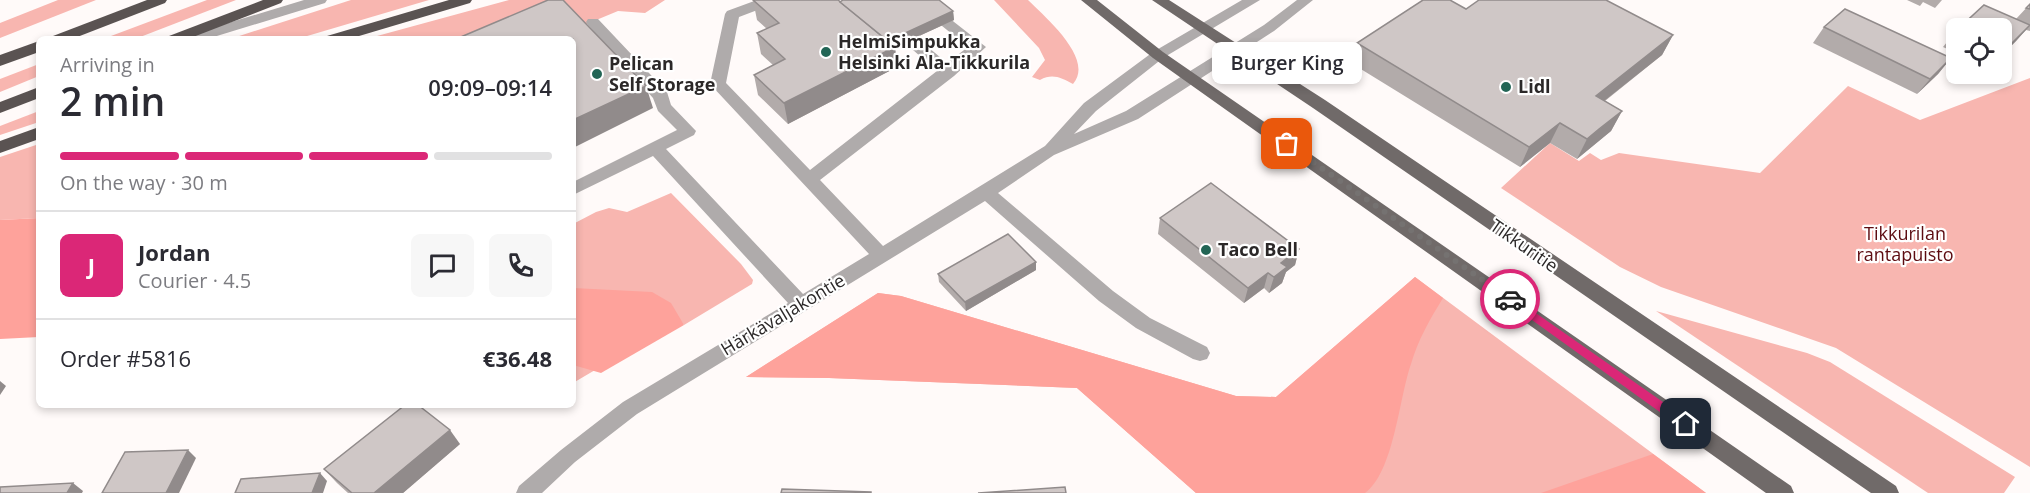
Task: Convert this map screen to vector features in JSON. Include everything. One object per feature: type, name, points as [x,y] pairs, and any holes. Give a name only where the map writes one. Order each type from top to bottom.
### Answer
[{"type":"highway","points":[[53,36],[128,0]]},
{"type":"highway","points":[[66,36],[160,0]]},
{"type":"highway","points":[[182,36],[276,0]]},
{"type":"highway","points":[[342,36],[465,0]]},
{"type":"highway","points":[[2,60],[36,46]]},
{"type":"highway","points":[[0,108],[36,93]]},
{"type":"highway","points":[[0,147],[36,134]]},
{"type":"main road","points":[[1088,0],[1158,55],[1512,301],[1782,493]]},
{"type":"main road","name":"Tikkuritie","points":[[1159,0],[1319,104],[1888,493]]},
{"type":"street","points":[[199,36],[320,0]]},
{"type":"street","points":[[771,0],[732,14],[718,84],[810,179],[880,256]]},
{"type":"street","points":[[863,0],[948,72]]},
{"type":"street","points":[[810,179],[978,47],[917,0]]},
{"type":"street","name":"Härkävaljakontie","points":[[1048,151],[1090,107],[1158,55],[1252,0]]},
{"type":"street","name":"Härkävaljakontie","points":[[527,493],[568,456],[630,408],[986,192],[1048,151],[1112,125],[1192,78],[1306,0]]},
{"type":"street","points":[[576,188],[688,131],[664,107],[661,96],[593,22]]},
{"type":"street","points":[[655,148],[801,304]]},
{"type":"street","points":[[986,192],[1106,296],[1143,323],[1200,353]]},
{"type":"green space","points":[[58,0],[96,0],[0,38],[0,23]]},
{"type":"green space","points":[[207,0],[236,0],[143,36],[111,36]]},
{"type":"green space","points":[[351,0],[429,0],[307,36],[239,36]]},
{"type":"green space","points":[[509,0],[665,0],[645,13],[618,11],[577,28],[535,36],[377,36]]},
{"type":"green space","points":[[994,0],[1028,0],[1056,27],[1073,51],[1078,63],[1078,74],[1073,84],[1057,77],[1040,80],[1032,77],[1045,60],[1039,48]]},
{"type":"green space","points":[[36,65],[36,77],[0,92],[0,79]]},
{"type":"green space","name":"Tikkurilan rantapuisto","points":[[2030,78],[2030,467],[1836,348],[1661,287],[1620,267],[1501,188],[1550,143],[1579,161],[1590,153],[1601,160],[1619,153],[1760,173],[1848,86],[1920,120]]},
{"type":"green space","points":[[36,112],[36,123],[0,135],[0,126]]},
{"type":"green space","points":[[36,145],[36,218],[0,220],[0,157]]},
{"type":"green space","points":[[671,193],[741,264],[753,280],[752,284],[684,325],[680,320],[576,381],[576,222],[609,208],[627,212]]},
{"type":"green space","points":[[1415,277],[1706,493],[1196,493],[1077,388],[746,377],[878,293],[901,296],[1236,396],[1276,397]]},
{"type":"green space","points":[[1656,311],[1807,353],[1830,362],[2015,477],[2004,493],[1928,493]]},
{"type":"shaded area","points":[[36,218],[36,337],[0,339],[0,220]]},
{"type":"shaded area","points":[[1415,277],[1443,298],[1414,355],[1383,469],[1375,483],[1365,493],[1196,493],[1077,388],[746,377],[878,293],[901,296],[1236,396],[1276,397]]},
{"type":"shaded area","points":[[576,288],[652,292],[671,303],[684,325],[601,373],[576,366]]},
{"type":"shaded area","points":[[1653,454],[1706,493],[1541,493]]},
{"type":"building","points":[[548,0],[563,0],[646,86],[576,119],[576,36],[463,36]]},
{"type":"building","points":[[753,0],[838,0],[895,47],[784,103],[754,75],[785,59],[757,33],[779,23]]},
{"type":"building","points":[[843,0],[939,0],[953,11],[888,41],[840,2]]},
{"type":"building","name":"Lidl","points":[[1423,0],[1450,0],[1466,9],[1479,0],[1606,0],[1673,35],[1596,96],[1622,111],[1587,139],[1560,123],[1529,147],[1357,43]]},
{"type":"building","points":[[1984,5],[2030,25],[2012,43],[2012,18],[1970,18]]},
{"type":"building","points":[[1845,9],[1946,56],[1946,63],[1930,79],[1824,27]]},
{"type":"building","points":[[1211,183],[1299,249],[1281,263],[1287,267],[1274,277],[1268,273],[1248,288],[1160,218]]},
{"type":"building","points":[[1008,234],[1036,262],[965,302],[938,274]]},
{"type":"building","points":[[401,408],[422,408],[450,430],[374,493],[352,493],[324,469]]},
{"type":"building","points":[[188,450],[166,493],[102,493],[125,452]]},
{"type":"building","points":[[320,473],[312,493],[235,493],[241,479]]},
{"type":"building","points":[[73,483],[67,493],[0,493],[0,487]]},
{"type":"building","points":[[1065,487],[1066,493],[978,493]]},
{"type":"building","points":[[782,489],[871,492],[871,493],[781,493]]},
{"type":"way so far","points":[[1287,144],[1510,299]]},
{"type":"place","name":"HelmiSimpukka Helsinki Ala-Tikkurila","points":[[826,52]]},
{"type":"place","name":"Pelican Self Storage","points":[[597,74]]},
{"type":"place","name":"Lidl","points":[[1506,87]]},
{"type":"place","name":"Burger King","points":[[1287,144]]},
{"type":"place","name":"Taco Bell","points":[[1206,250]]},
{"type":"route","points":[[1510,299],[1686,424]]}]
